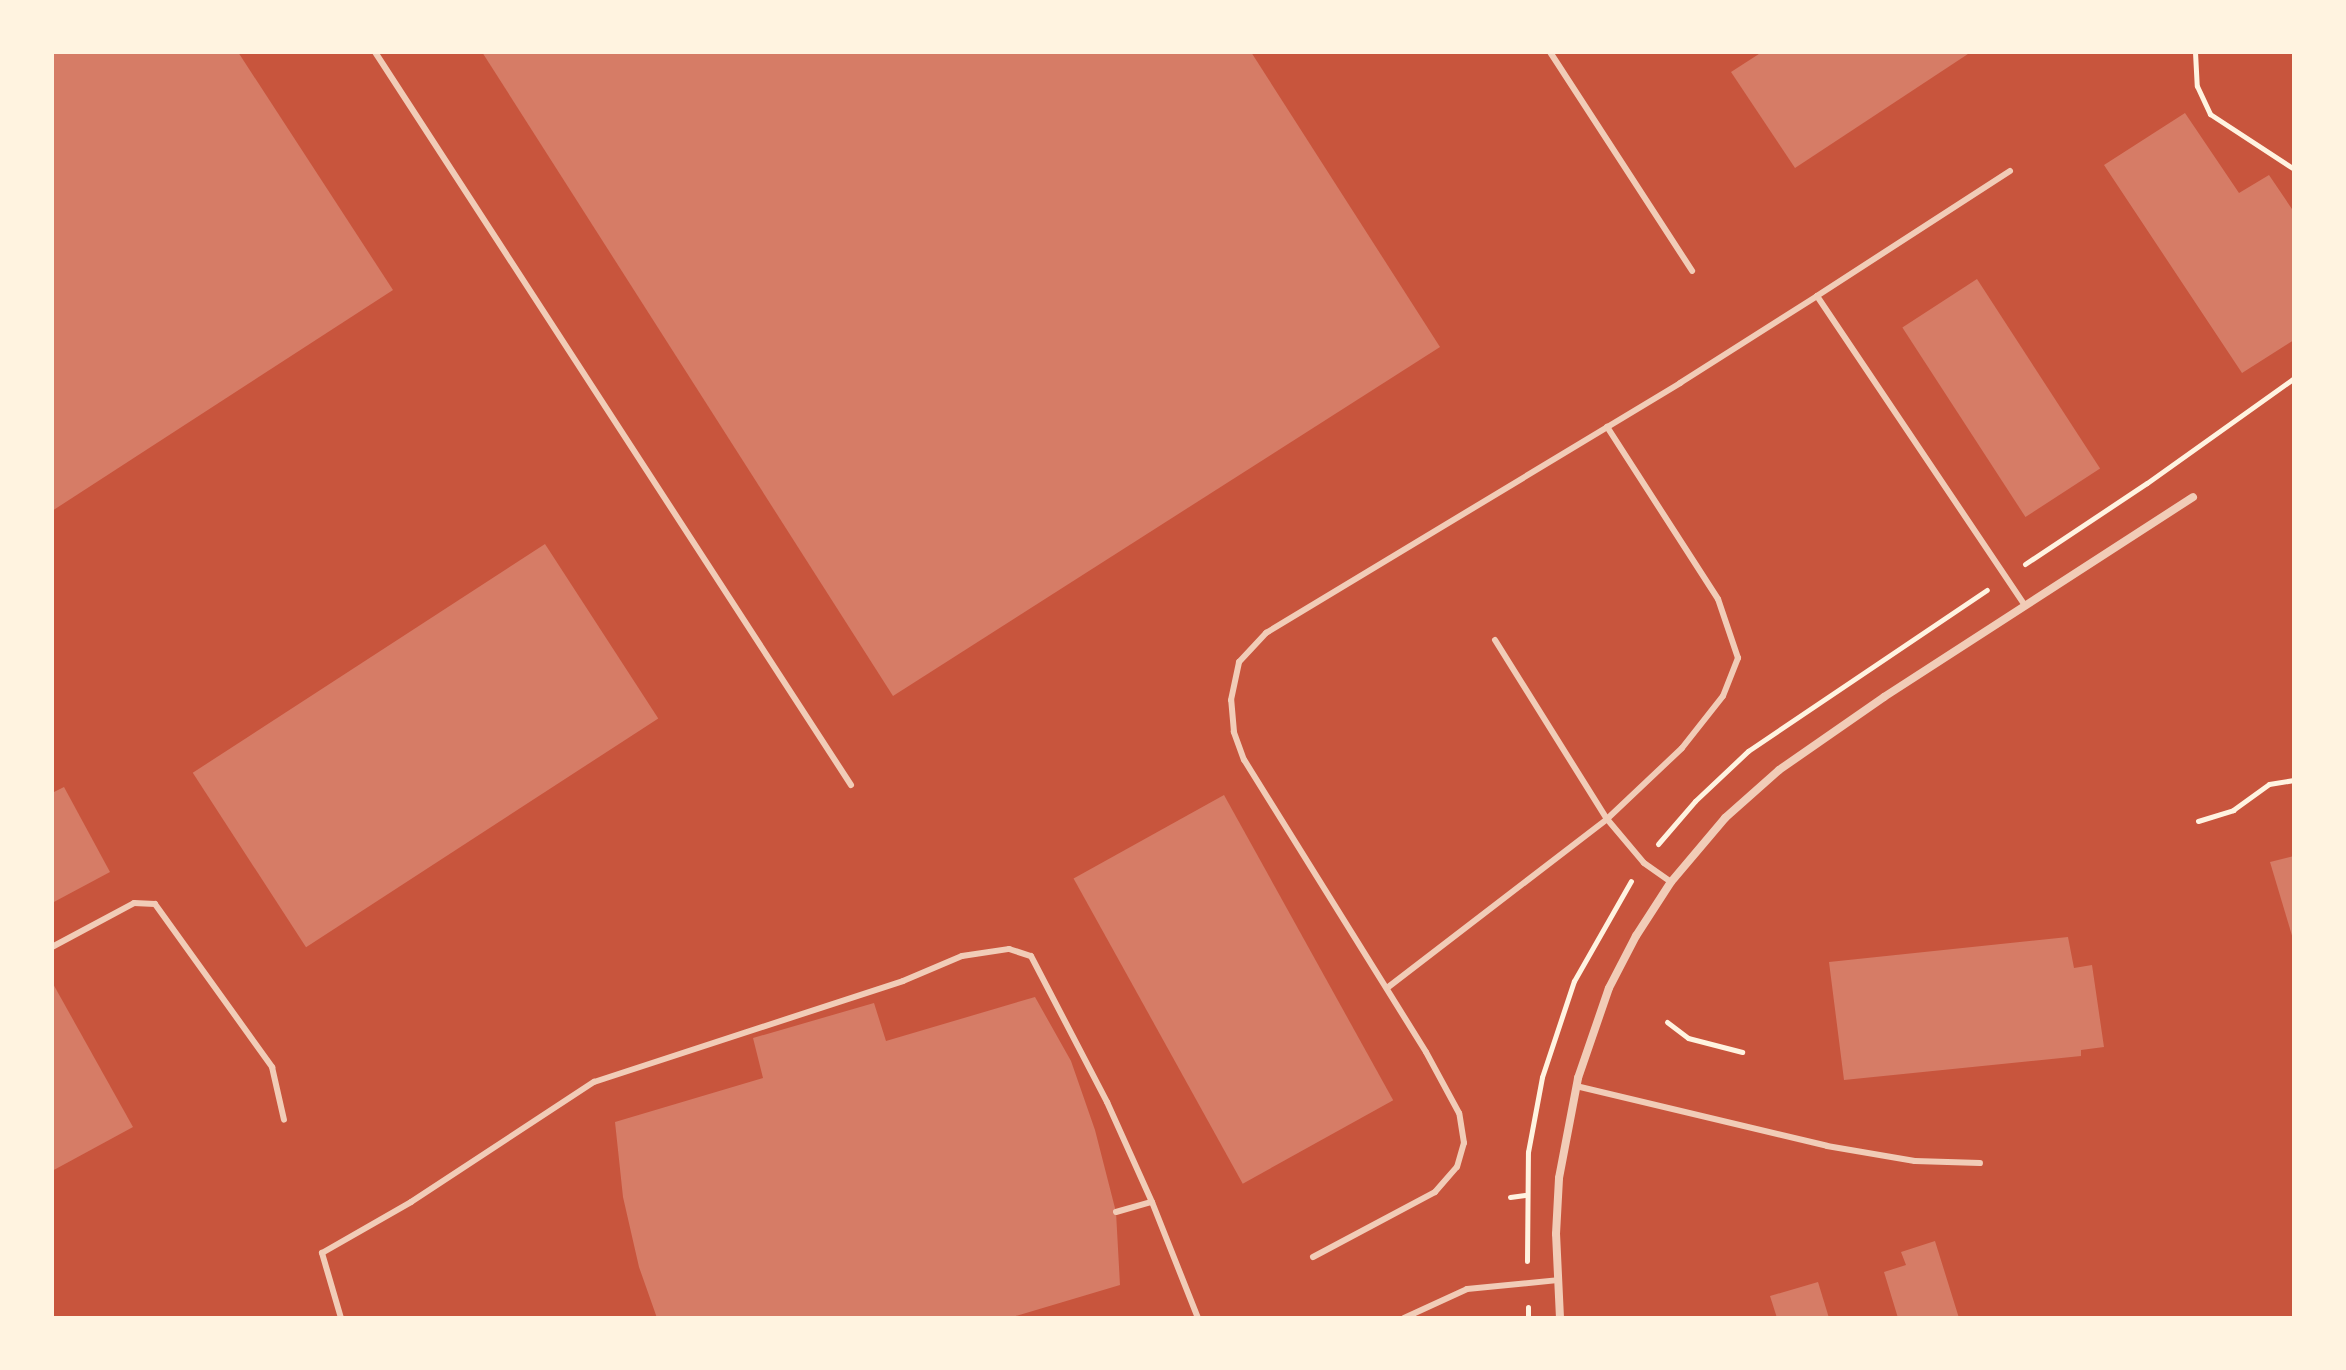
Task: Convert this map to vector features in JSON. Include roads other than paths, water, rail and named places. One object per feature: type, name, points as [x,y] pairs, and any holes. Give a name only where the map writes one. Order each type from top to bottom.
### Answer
[{"type":"street","points":[[1560,1318],[1559,1178],[1576,1086],[1609,988],[1644,923],[1671,882],[1715,828],[1779,770],[2193,497]]},
{"type":"lane","points":[[375,52],[851,785]]},
{"type":"lane","points":[[1550,52],[1692,271]]},
{"type":"lane","points":[[1313,1257],[1435,1192],[1457,1167],[1464,1143],[1459,1113],[1387,988],[1244,760],[1234,732],[1231,700],[1239,662],[1266,633],[1607,427],[2010,171]]},
{"type":"lane","points":[[1817,296],[2025,606]]},
{"type":"lane","points":[[1387,988],[1607,819],[1682,748],[1723,696],[1738,658],[1718,599],[1607,427]]},
{"type":"lane","points":[[1495,640],[1607,819],[1644,863],[1671,882]]},
{"type":"lane","points":[[52,947],[134,903],[155,904],[272,1067],[284,1120]]},
{"type":"lane","points":[[341,1318],[322,1253],[411,1202],[594,1082],[903,981],[962,956],[1009,949],[1031,956],[1107,1102],[1152,1202],[1198,1318]]},
{"type":"lane","points":[[1576,1086],[1827,1146],[1915,1161],[1980,1163]]},
{"type":"lane","points":[[1116,1212],[1152,1202]]},
{"type":"lane","points":[[1404,1318],[1467,1289],[1558,1280]]}]
